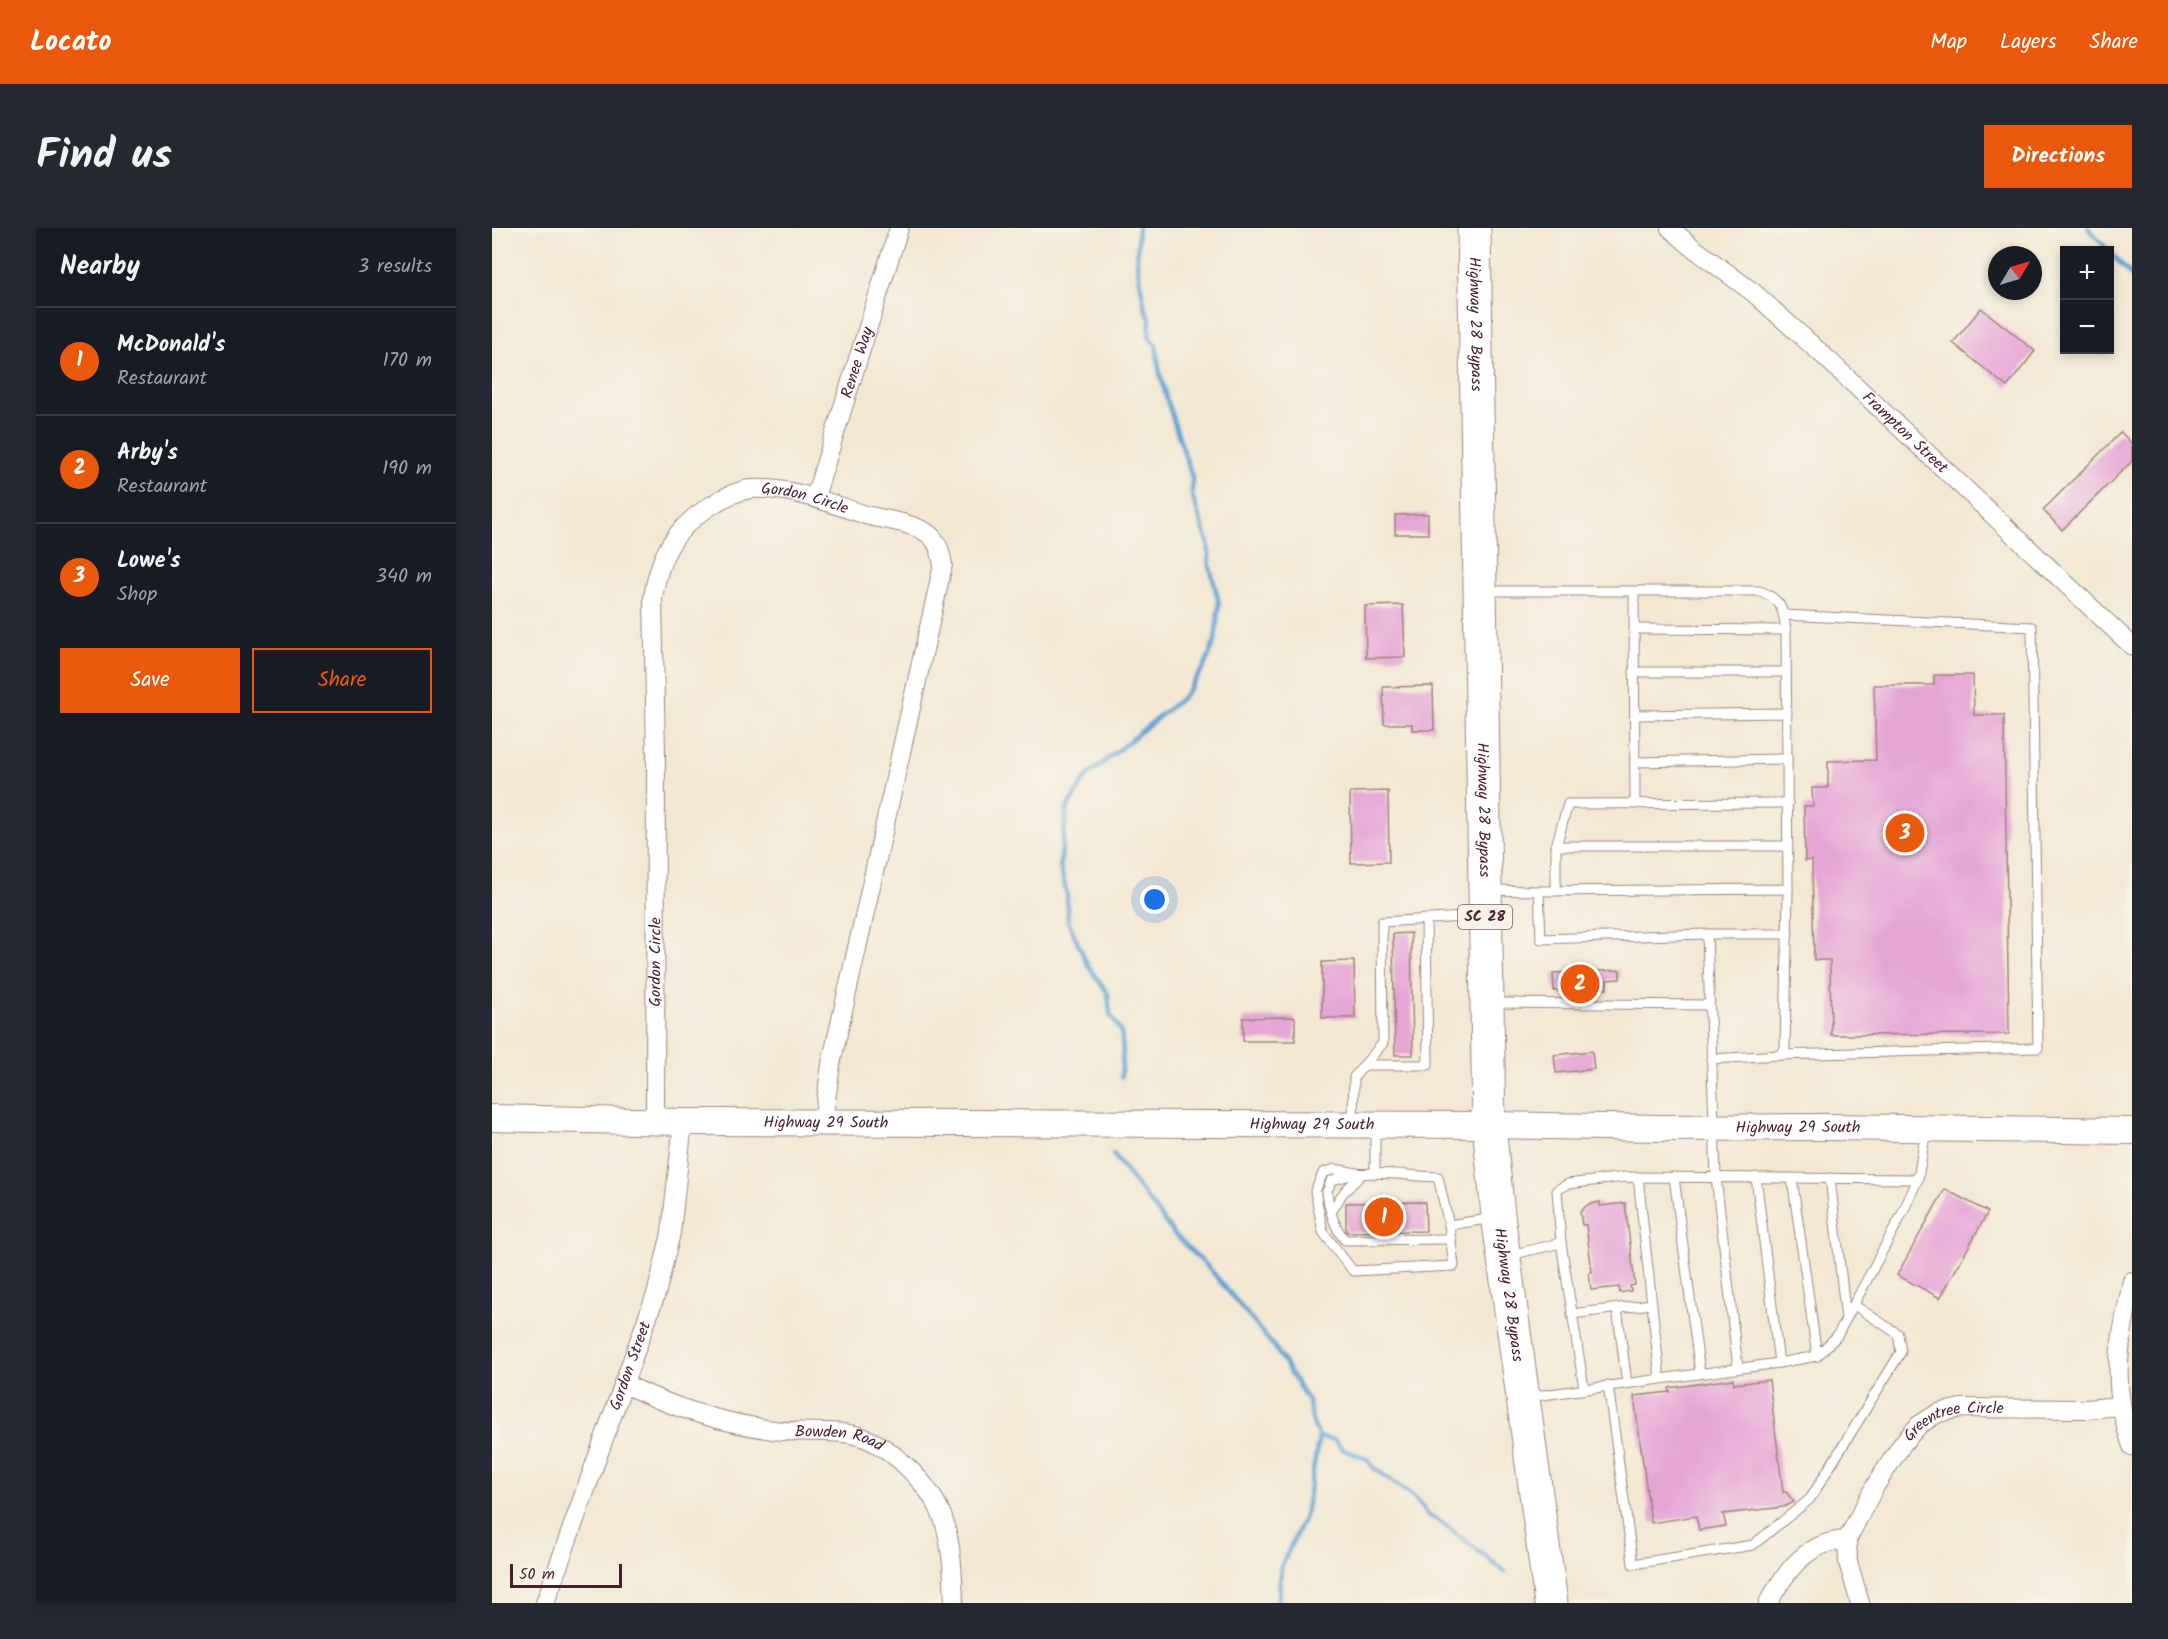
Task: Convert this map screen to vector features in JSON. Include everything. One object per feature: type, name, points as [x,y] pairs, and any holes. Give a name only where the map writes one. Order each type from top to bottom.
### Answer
[{"type":"highway","name":"Highway 28 Bypass","points":[[1474,228],[1489,1125],[1503,1257],[1551,1603]]},
{"type":"main road","name":"Highway 29 South","points":[[492,1118],[683,1122],[1825,1127],[2132,1131]]},
{"type":"street","name":"Renee Way","points":[[815,497],[899,228]]},
{"type":"street","name":"Frampton Street","points":[[1670,228],[1692,248],[1754,294],[1824,356],[2132,646]]},
{"type":"street","name":"Gordon Circle","points":[[655,1121],[656,755],[653,598],[656,577],[663,556],[681,529],[697,514],[726,497],[750,489],[815,497],[866,515],[920,529],[931,536],[938,546],[943,565],[831,1064],[823,1122]]},
{"type":"street","name":"Gordon Street","points":[[545,1603],[657,1291],[674,1210],[683,1122]]},
{"type":"street","points":[[2132,1281],[2120,1334],[2117,1374],[2120,1406],[2132,1446]]},
{"type":"street","name":"Bowden Road","points":[[623,1383],[655,1400],[700,1414],[775,1430],[819,1432],[864,1438],[896,1456],[916,1477],[942,1516],[952,1558],[954,1603]]},
{"type":"street","name":"Greentree Circle","points":[[1847,1540],[1875,1486],[1903,1443],[1919,1425],[1938,1413],[1961,1408],[2086,1409],[2120,1406]]},
{"type":"street","points":[[1768,1603],[1788,1570],[1805,1556],[1816,1548],[1833,1541],[1847,1540],[1848,1562],[1860,1603]]},
{"type":"lane","points":[[1480,591],[1760,591],[1773,596],[1783,609],[1786,630],[1788,933],[1785,1049],[1780,1054]]},
{"type":"lane","points":[[1634,592],[1635,804]]},
{"type":"lane","points":[[1711,1059],[1780,1054],[2038,1048],[2032,627],[1784,615]]},
{"type":"lane","points":[[1634,629],[1786,630]]},
{"type":"lane","points":[[1634,672],[1786,672]]},
{"type":"lane","points":[[1635,715],[1787,713]]},
{"type":"lane","points":[[1635,762],[1787,759]]},
{"type":"lane","points":[[1556,891],[1556,846],[1568,804],[1788,803]]},
{"type":"lane","points":[[1556,846],[1788,846]]},
{"type":"lane","points":[[1375,1174],[1354,1077],[1383,1043],[1382,922],[1426,919],[1539,891],[1788,889]]},
{"type":"lane","points":[[1539,891],[1541,939],[1788,933]]},
{"type":"lane","points":[[1364,1065],[1428,1065],[1426,919]]},
{"type":"lane","points":[[1707,934],[1716,1177],[1738,1368]]},
{"type":"lane","points":[[1487,1003],[1709,1005]]},
{"type":"lane","points":[[1523,1398],[1817,1356],[1837,1336],[1901,1216],[1918,1179],[1926,1129]]},
{"type":"lane","points":[[1362,1174],[1335,1169],[1323,1173],[1315,1191],[1323,1232],[1353,1271],[1454,1266],[1451,1239],[1449,1225],[1438,1177],[1375,1174],[1342,1176],[1331,1181],[1328,1189],[1328,1203],[1337,1232],[1345,1240],[1451,1239]]},
{"type":"lane","points":[[1332,1211],[1343,1194],[1362,1174]]},
{"type":"lane","points":[[1584,1388],[1561,1243],[1557,1190],[1568,1184],[1638,1177],[1918,1179]]},
{"type":"lane","points":[[1638,1177],[1660,1378]]},
{"type":"lane","points":[[1674,1177],[1700,1373]]},
{"type":"lane","points":[[1756,1177],[1779,1363]]},
{"type":"lane","points":[[1792,1178],[1817,1356]]},
{"type":"lane","points":[[1830,1178],[1846,1319]]},
{"type":"lane","points":[[1449,1225],[1498,1218]]},
{"type":"lane","points":[[1503,1257],[1561,1243]]},
{"type":"lane","points":[[1572,1314],[1652,1304]]},
{"type":"lane","points":[[1608,1385],[1633,1564],[1753,1545],[1810,1499],[1901,1352],[1898,1334],[1854,1305]]},
{"type":"lane","points":[[1617,1308],[1627,1383]]},
{"type":"building","points":[[1981,308],[2035,351],[2007,387],[1953,343]]},
{"type":"building","points":[[2121,432],[2132,444],[2132,461],[2062,530],[2043,510]]},
{"type":"building","points":[[1428,514],[1428,534],[1395,534],[1395,515]]},
{"type":"building","points":[[1403,605],[1405,657],[1366,658],[1365,606]]},
{"type":"building","points":[[1934,675],[1973,675],[1974,715],[2004,715],[2009,1034],[1831,1035],[1830,960],[1814,960],[1812,860],[1805,861],[1804,806],[1813,806],[1812,788],[1828,788],[1828,761],[1876,760],[1874,685],[1934,685]]},
{"type":"building","points":[[1433,686],[1434,730],[1412,730],[1412,724],[1384,724],[1383,687]]},
{"type":"building","points":[[1388,791],[1389,862],[1351,863],[1350,792]]},
{"type":"building","points":[[1411,933],[1413,1055],[1395,1055],[1393,934]]},
{"type":"building","points":[[1354,961],[1355,1018],[1322,1018],[1322,962]]},
{"type":"building","points":[[1620,970],[1620,979],[1607,980],[1607,989],[1554,991],[1553,973]]},
{"type":"building","points":[[1295,1017],[1295,1041],[1243,1041],[1243,1018]]},
{"type":"building","points":[[1592,1051],[1594,1069],[1556,1073],[1554,1055]]},
{"type":"building","points":[[1945,1189],[1988,1212],[1940,1298],[1897,1275]]},
{"type":"building","points":[[1425,1202],[1426,1231],[1346,1232],[1346,1203]]},
{"type":"building","points":[[1600,1202],[1600,1206],[1625,1203],[1635,1285],[1630,1286],[1631,1291],[1620,1293],[1619,1287],[1591,1290],[1589,1273],[1592,1272],[1586,1225],[1582,1225],[1580,1212],[1587,1205]]},
{"type":"building","points":[[1733,1379],[1734,1384],[1769,1380],[1783,1492],[1786,1492],[1794,1502],[1784,1507],[1723,1514],[1726,1526],[1699,1530],[1696,1516],[1651,1523],[1634,1396],[1670,1392],[1669,1388]]},
{"type":"waterway","points":[[1121,1077],[1123,1051],[1121,1032],[1110,1014],[1108,994],[1088,966],[1068,921],[1067,895],[1060,866],[1067,808],[1087,776],[1184,696],[1204,667],[1215,641],[1219,603],[1210,567],[1208,542],[1192,496],[1192,477],[1167,401],[1156,345],[1149,337],[1150,319],[1145,309],[1137,263],[1138,228]]},
{"type":"waterway","points":[[2088,228],[2104,246]]},
{"type":"waterway","points":[[2114,256],[2132,276]]},
{"type":"waterway","points":[[1113,1154],[1174,1234],[1210,1269],[1275,1348],[1308,1401],[1319,1437],[1305,1515],[1281,1567],[1278,1603]]},
{"type":"waterway","points":[[1319,1437],[1335,1440],[1342,1449],[1367,1459],[1375,1469],[1414,1497],[1428,1515],[1443,1523],[1505,1572]]},
{"type":"place","name":"Lowe's","points":[[1905,833]]},
{"type":"place","name":"Arby's","points":[[1580,984]]},
{"type":"place","name":"McDonald's","points":[[1384,1217]]}]
